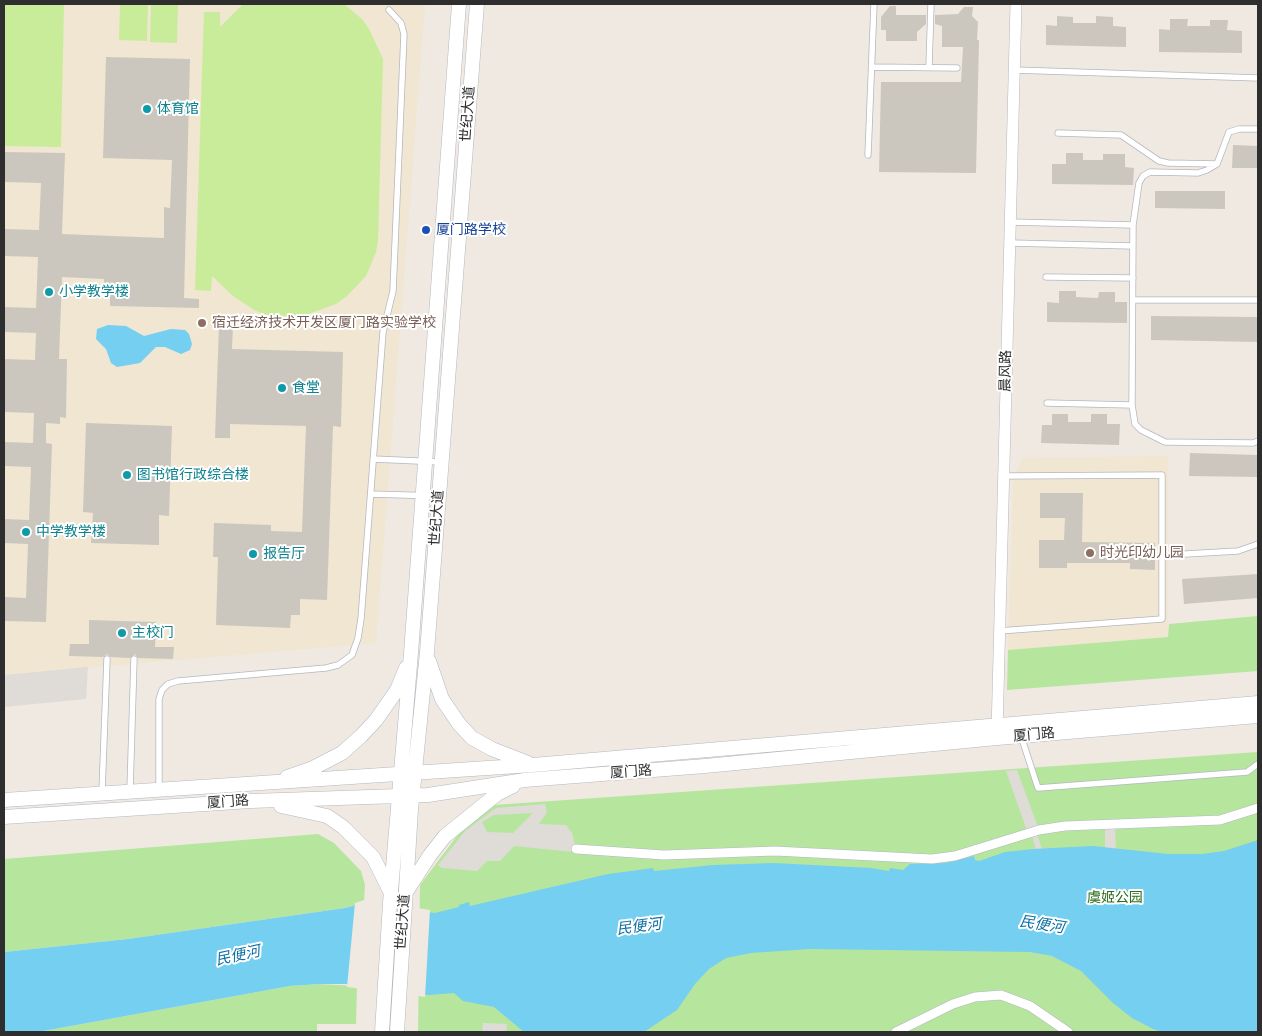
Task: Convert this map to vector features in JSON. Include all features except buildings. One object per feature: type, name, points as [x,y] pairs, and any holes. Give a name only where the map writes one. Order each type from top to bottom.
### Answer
[{"type":"street","name":"世纪大道","points":[[382,1032],[382,1000],[397,899],[407,774],[411,653],[459,4]]},
{"type":"street","name":"世纪大道","points":[[407,774],[427,652],[477,4]]},
{"type":"street","name":"晨风路","points":[[997,731],[1016,4]]},
{"type":"street","points":[[427,652],[438,690],[459,724],[472,738],[492,749],[533,765]]},
{"type":"street","points":[[266,784],[313,768],[342,753],[349,747],[376,720],[397,690],[411,653]]},
{"type":"street","name":"厦门路","points":[[4,817],[251,801],[405,796],[526,780],[705,766],[997,731],[1258,703]]},
{"type":"street","name":"厦门路","points":[[4,800],[266,784],[997,731],[1020,736],[1258,716]]},
{"type":"street","points":[[251,801],[327,816],[343,827],[373,857],[397,899],[446,836],[496,794],[526,780]]},
{"type":"street","points":[[576,849],[664,855],[775,852],[932,859],[955,856],[1039,830],[1065,826],[1220,820],[1258,808]]},
{"type":"street","name":"世纪大道","points":[[397,899],[397,1032]]},
{"type":"street","points":[[896,1032],[953,1004],[975,997],[1000,995],[1030,1006],[1068,1032]]},
{"type":"lane","points":[[868,155],[874,4]]},
{"type":"lane","points":[[929,67],[931,4]]},
{"type":"lane","points":[[159,791],[159,699],[162,690],[168,684],[178,681],[326,668],[338,665],[352,655],[361,618],[383,332],[393,291],[404,34],[401,23],[389,10]]},
{"type":"lane","points":[[872,66],[957,68]]},
{"type":"lane","points":[[1014,70],[1258,78]]},
{"type":"lane","points":[[1258,130],[1239,129],[1230,132],[1217,164],[1198,173],[1150,172],[1143,176],[1139,183],[1133,246],[1132,405],[1135,424],[1141,430],[1165,442],[1253,443],[1258,441]]},
{"type":"lane","points":[[1058,133],[1121,135],[1159,160],[1168,163],[1217,164]]},
{"type":"lane","points":[[1010,222],[1134,225]]},
{"type":"lane","points":[[1010,243],[1133,246]]},
{"type":"lane","points":[[1046,277],[1133,278]]},
{"type":"lane","points":[[1133,300],[1256,300]]},
{"type":"lane","points":[[1047,403],[1132,405]]},
{"type":"lane","points":[[373,459],[441,462]]},
{"type":"lane","points":[[1000,631],[1162,618],[1162,475],[1004,476]]},
{"type":"lane","points":[[370,494],[439,496]]},
{"type":"lane","points":[[1186,554],[1238,551],[1258,544]]},
{"type":"lane","points":[[102,794],[107,658]]},
{"type":"lane","points":[[130,793],[134,659]]},
{"type":"lane","points":[[1258,716],[1258,725]]},
{"type":"lane","points":[[1020,736],[1038,788],[1247,772],[1258,764]]},
{"type":"shaded area","name":"宿迁经济技术开发区厦门路实验学校","points":[[4,4],[425,4],[376,643],[4,675]]},
{"type":"shaded area","name":"时光印幼儿园","points":[[1168,456],[1168,637],[1008,650],[1013,481],[1022,458]]},
{"type":"shaded area","points":[[88,667],[86,699],[4,707],[4,675]]},
{"type":"shaded area","points":[[1017,770],[1039,830],[1036,831],[1044,855],[1105,854],[1105,825],[1115,825],[1116,852],[1134,851],[1134,865],[1072,866],[1070,861],[1040,862],[1031,833],[1028,834],[1006,771]]},
{"type":"shaded area","points":[[545,804],[547,812],[539,824],[566,825],[572,833],[576,849],[574,852],[514,846],[500,861],[487,861],[477,871],[442,868],[438,865],[465,831],[496,808]],"holes":[[[533,813],[513,833],[487,832],[482,822],[494,815]]]},
{"type":"shaded area","points":[[483,1023],[507,1024],[506,1032],[482,1032]]},
{"type":"green space","points":[[4,4],[64,4],[61,147],[4,146]]},
{"type":"green space","points":[[120,4],[148,4],[147,41],[119,40]]},
{"type":"green space","points":[[151,4],[178,4],[177,43],[150,42]]},
{"type":"green space","points":[[243,4],[344,4],[362,19],[369,29],[383,59],[378,241],[376,252],[366,276],[347,296],[336,304],[303,316],[270,316],[256,311],[233,296],[212,276],[211,291],[195,290],[204,12],[220,12],[220,27]]},
{"type":"green space","points":[[1258,616],[1258,671],[1007,690],[1008,650],[1168,637],[1169,624]]},
{"type":"green space","name":"虞姬公园","points":[[1258,752],[1258,1032],[418,1032],[420,885],[463,828],[494,805]]},
{"type":"green space","points":[[318,834],[334,843],[361,871],[365,885],[364,903],[345,908],[128,939],[4,952],[4,859]]},
{"type":"green space","points":[[319,984],[357,986],[356,1024],[317,1024],[317,1032],[38,1032],[290,986]]},
{"type":"water","points":[[108,325],[126,326],[144,336],[171,329],[185,330],[189,334],[192,344],[190,350],[181,354],[165,347],[156,347],[140,363],[117,367],[111,363],[106,349],[96,339],[97,329]]},
{"type":"water","name":"民便河","points":[[1258,840],[1258,1032],[1162,1032],[1153,1029],[1132,1018],[1113,1003],[1081,971],[1052,956],[1030,952],[810,949],[751,953],[726,958],[709,969],[695,984],[677,1010],[644,1032],[524,1032],[494,1007],[463,1001],[454,993],[429,995],[347,984],[319,984],[290,986],[38,1032],[4,1032],[4,952],[128,939],[345,908],[364,903],[435,913],[459,907],[459,905],[469,902],[470,906],[608,874],[653,868],[654,871],[713,865],[774,863],[871,868],[889,871],[890,868],[903,870],[910,864],[946,863],[974,856],[975,860],[979,861],[1005,852],[1033,849],[1093,846],[1168,854],[1202,854],[1224,851]]},
{"type":"pier","points":[[364,900],[430,910],[425,997],[347,987],[355,903]]},
{"type":"place","name":"体育馆","points":[[147,109]]},
{"type":"place","name":"厦门路学校","points":[[426,230]]},
{"type":"place","name":"小学教学楼","points":[[49,292]]},
{"type":"place","name":"宿迁经济技术开发区厦门路实验学校","points":[[202,323]]},
{"type":"place","name":"食堂","points":[[282,388]]},
{"type":"place","name":"图书馆行政综合楼","points":[[127,475]]},
{"type":"place","name":"中学教学楼","points":[[26,532]]},
{"type":"place","name":"时光印幼儿园","points":[[1090,553]]},
{"type":"place","name":"报告厅","points":[[253,554]]},
{"type":"place","name":"主校门","points":[[122,633]]}]
